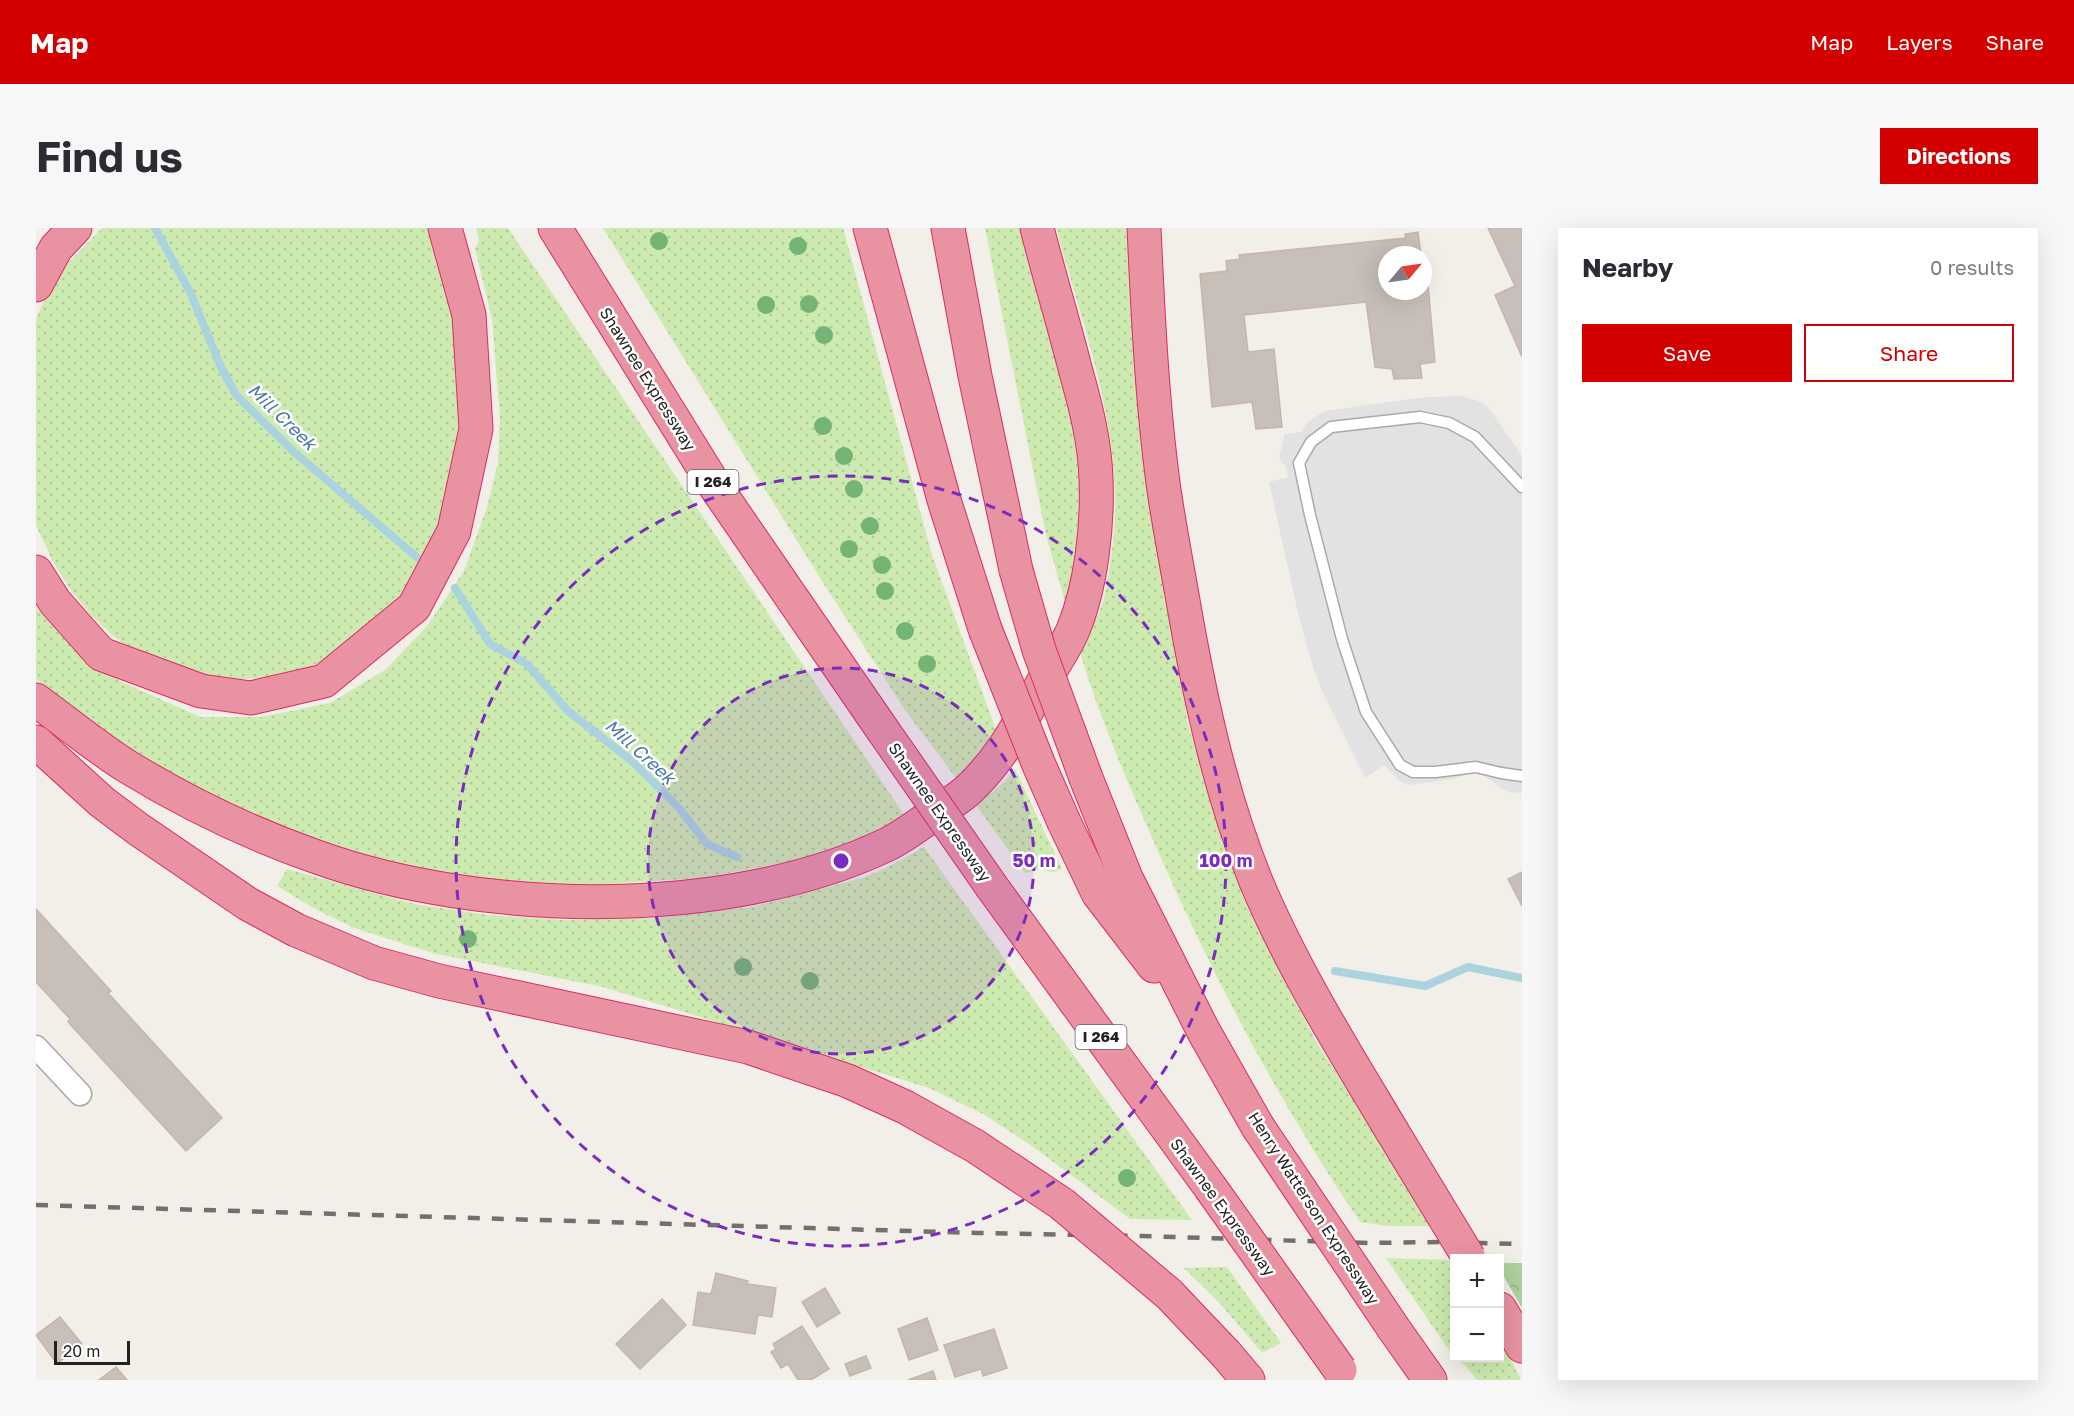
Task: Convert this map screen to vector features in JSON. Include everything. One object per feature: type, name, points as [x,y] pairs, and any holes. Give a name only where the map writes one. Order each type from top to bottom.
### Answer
[{"type":"highway","points":[[36,285],[56,248],[75,228]]},
{"type":"highway","points":[[36,572],[54,602],[100,654],[201,691],[251,698],[324,681],[414,608],[454,531],[476,429],[469,315],[444,228]]},
{"type":"highway","name":"Shawnee Expressway","points":[[555,228],[713,483],[882,729],[992,887],[1344,1375]]},
{"type":"highway","points":[[870,228],[944,500],[985,629],[1039,765],[1098,892],[1204,1032]]},
{"type":"highway","points":[[948,228],[975,376],[1016,570],[1039,650],[1126,878],[1204,1032]]},
{"type":"highway","points":[[36,700],[126,765],[198,807],[319,858],[436,888],[530,900],[580,902],[672,898],[714,893],[803,875],[848,861],[890,843],[966,791],[1005,749],[1072,631],[1085,591],[1094,535],[1096,479],[1093,442],[1086,407],[1037,228]]},
{"type":"highway","points":[[1144,228],[1146,288],[1164,488],[1197,683],[1226,795],[1255,879],[1292,960],[1328,1025],[1467,1254]]},
{"type":"highway","points":[[36,742],[102,802],[248,904],[296,930],[374,963],[439,981],[748,1047],[848,1081],[905,1107],[975,1146],[1062,1204],[1169,1294],[1227,1354],[1248,1380]]},
{"type":"highway","name":"Henry Watterson Expressway","points":[[1204,1032],[1258,1126],[1430,1380]]},
{"type":"street","points":[[36,1047],[80,1094]]},
{"type":"lane","points":[[1522,487],[1475,437],[1449,423],[1420,417],[1331,427],[1311,441],[1299,463],[1342,639],[1366,711],[1400,765],[1413,772],[1476,767],[1522,776]]},
{"type":"green space","points":[[102,228],[431,228],[454,318],[462,419],[458,465],[431,548],[414,582],[372,629],[323,661],[299,671],[267,678],[219,679],[194,675],[137,652],[114,637],[91,615],[71,590],[52,560],[36,525],[36,319],[50,287],[63,268]]},
{"type":"green space","points":[[476,228],[508,228],[905,816],[855,843],[804,859],[702,878],[590,885],[479,879],[408,867],[335,848],[261,820],[189,786],[141,757],[57,697],[36,679],[36,607],[82,656],[118,680],[200,717],[261,717],[330,703],[385,670],[427,626],[464,571],[487,507],[498,462],[500,418],[492,319],[475,249],[479,240]]},
{"type":"green space","points":[[603,228],[843,228],[932,555],[998,735],[956,778],[905,710],[822,581]]},
{"type":"green space","points":[[985,228],[1020,228],[1067,398],[1079,474],[1079,512],[1066,605],[1046,535]]},
{"type":"green space","points":[[1056,228],[1126,228],[1147,484],[1188,724],[1216,818],[1272,955],[1317,1043],[1431,1226],[1388,1226],[1360,1222],[1331,1178],[1277,1089],[1204,951],[1106,728],[1079,649],[1099,613],[1110,564],[1115,521],[1110,436],[1092,352]]},
{"type":"green space","points":[[1015,769],[1062,869],[1052,872],[1040,869],[1025,873],[976,805],[1003,783]]},
{"type":"green space","points":[[924,847],[1192,1220],[1130,1219],[1032,1146],[983,1114],[929,1088],[603,987],[433,953],[354,928],[315,909],[277,886],[287,869],[415,904],[488,915],[561,920],[655,918],[751,907],[862,878]]},
{"type":"green space","points":[[1386,1258],[1450,1260],[1450,1352]]},
{"type":"green space","points":[[1504,1263],[1522,1263],[1522,1308],[1504,1277]]},
{"type":"green space","points":[[1227,1267],[1281,1343],[1262,1353],[1218,1301],[1184,1268]]},
{"type":"green space","points":[[1504,1346],[1521,1380],[1477,1380],[1460,1362],[1504,1362]]},
{"type":"shaded area","points":[[1460,396],[1476,400],[1488,407],[1522,456],[1522,793],[1509,792],[1481,774],[1468,773],[1458,778],[1409,785],[1401,782],[1384,765],[1365,778],[1323,693],[1313,667],[1299,617],[1269,482],[1288,477],[1286,467],[1279,458],[1285,434],[1301,432],[1306,424],[1324,411],[1426,397]]},
{"type":"building","points":[[1488,228],[1522,228],[1522,357],[1495,295],[1515,286]]},
{"type":"building","points":[[1418,232],[1420,246],[1378,246],[1378,300],[1429,300],[1435,362],[1420,364],[1422,378],[1394,379],[1392,369],[1375,367],[1366,302],[1244,315],[1248,352],[1274,349],[1282,427],[1256,429],[1252,402],[1212,407],[1200,274],[1227,271],[1226,261],[1240,259],[1239,255],[1406,238],[1405,234]]},
{"type":"building","points":[[1522,872],[1522,906],[1508,879]]},
{"type":"building","points":[[36,909],[111,991],[108,993],[222,1118],[186,1151],[68,1022],[70,1019],[36,982]]},
{"type":"building","points":[[716,1273],[748,1281],[747,1284],[776,1288],[772,1317],[758,1315],[755,1334],[693,1325],[698,1292],[711,1294]]},
{"type":"building","points":[[825,1288],[840,1313],[817,1327],[802,1302]]},
{"type":"building","points":[[662,1299],[686,1325],[640,1369],[616,1344]]},
{"type":"building","points":[[60,1317],[82,1344],[57,1364],[36,1335]]},
{"type":"building","points":[[927,1318],[938,1350],[909,1360],[898,1329]]},
{"type":"building","points":[[802,1326],[829,1369],[811,1380],[798,1380],[788,1364],[781,1368],[771,1352],[776,1349],[773,1344]]},
{"type":"building","points":[[994,1329],[1007,1368],[983,1376],[981,1369],[955,1377],[944,1345]]},
{"type":"building","points":[[866,1356],[871,1368],[850,1376],[845,1364]]},
{"type":"building","points":[[116,1367],[127,1380],[99,1380]]},
{"type":"building","points":[[933,1371],[936,1380],[908,1380]]},
{"type":"waterway","name":"Mill Creek","points":[[155,228],[191,294],[220,365],[236,395],[293,451],[420,560]]},
{"type":"waterway","name":"Mill Creek","points":[[455,588],[490,644],[527,664],[568,711],[633,762],[679,808],[707,844],[737,857]]},
{"type":"waterway","name":"Mill Creek","points":[[1335,971],[1425,986],[1468,967],[1522,978]]},
{"type":"railway","points":[[36,1205],[977,1233],[1369,1243],[1522,1244]]}]
